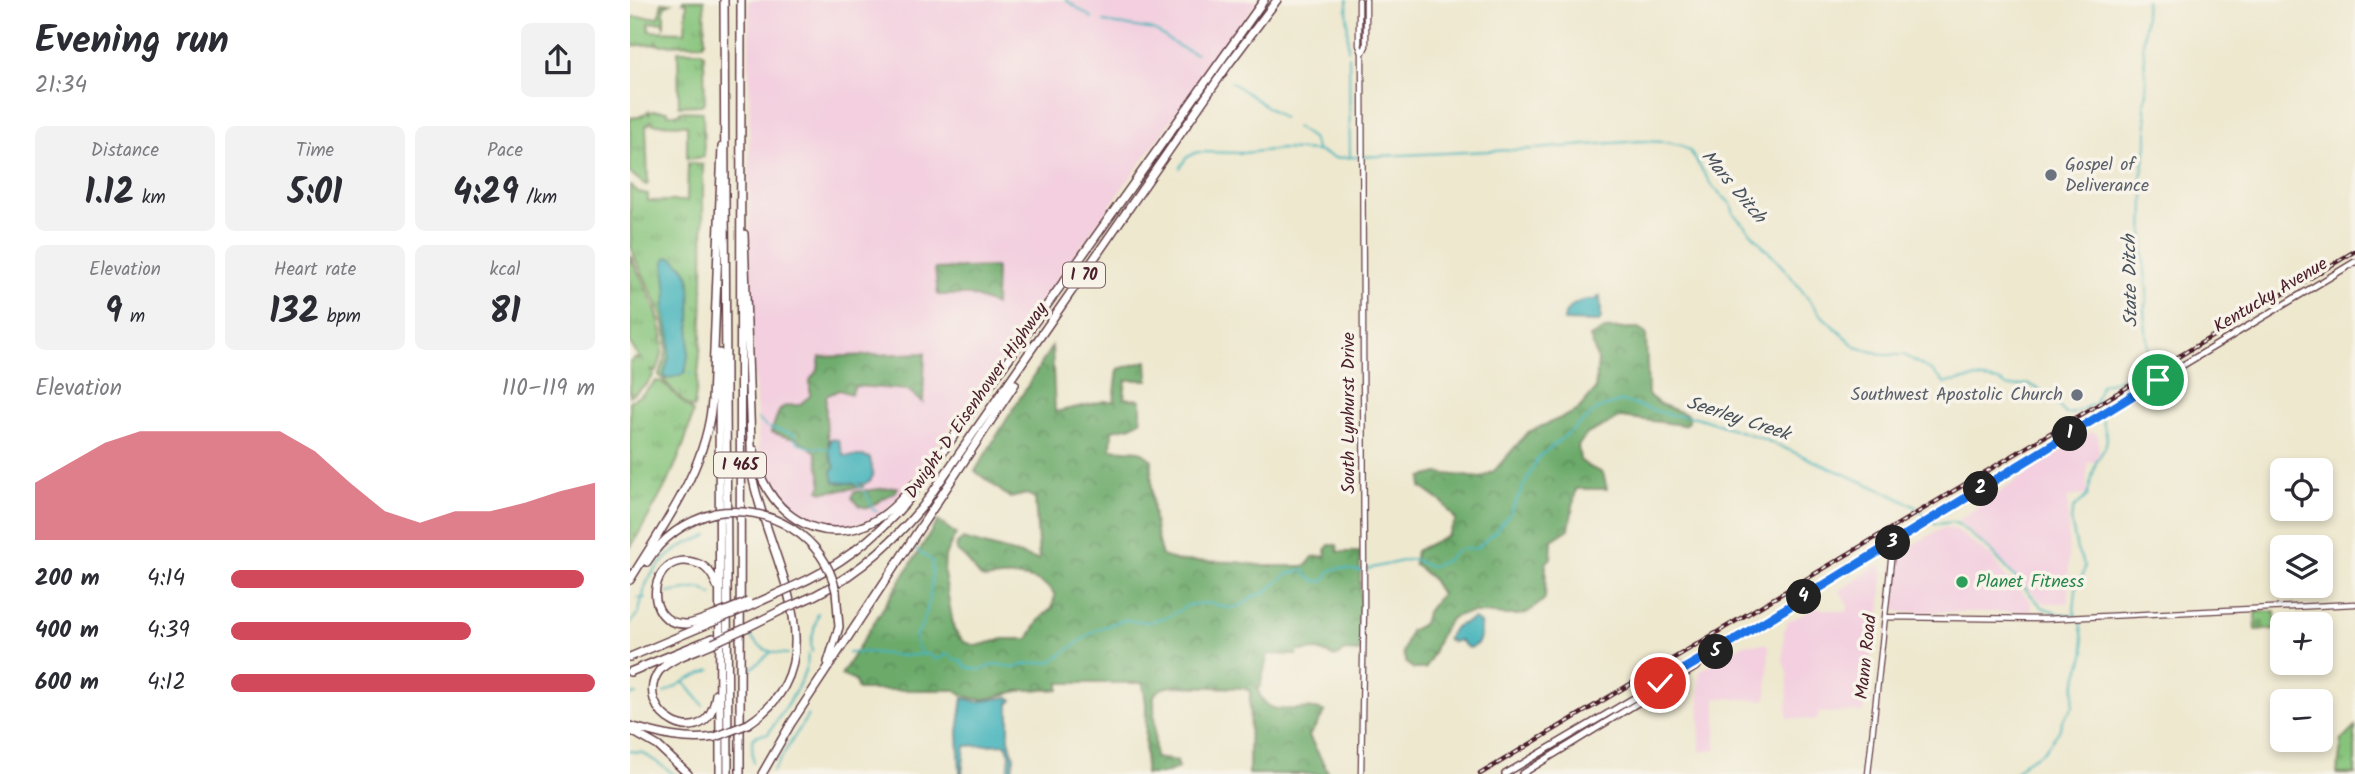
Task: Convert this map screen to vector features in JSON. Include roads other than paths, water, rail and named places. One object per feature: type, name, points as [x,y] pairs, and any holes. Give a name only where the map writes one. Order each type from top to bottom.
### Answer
[{"type":"highway","name":"I 465","points":[[724,0],[728,774]]},
{"type":"highway","name":"I 465","points":[[740,774],[741,0]]},
{"type":"highway","name":"Dwight D Eisenhower Highway","points":[[630,657],[781,592],[833,566],[874,535],[909,499],[1264,0]]},
{"type":"highway","name":"Dwight D Eisenhower Highway","points":[[630,672],[713,641],[825,590],[866,562],[913,518],[1068,299],[1228,65],[1277,0]]},
{"type":"highway","points":[[630,580],[687,485],[705,444],[711,414],[725,82]]},
{"type":"highway","points":[[630,728],[684,739],[715,737],[748,724],[769,707],[783,687],[793,663],[797,640],[792,606],[755,491],[750,455],[741,172]]},
{"type":"highway","points":[[718,293],[720,774]]},
{"type":"highway","points":[[792,722],[1068,299]]},
{"type":"highway","points":[[749,391],[755,454],[761,481],[782,510],[816,528],[844,530],[877,520],[905,495],[945,447]]},
{"type":"highway","points":[[630,589],[653,553],[666,539],[692,520],[715,513],[754,512],[775,519],[807,539],[821,556],[832,576],[836,591],[839,619],[833,650],[762,774]]},
{"type":"highway","points":[[713,619],[688,624],[675,622],[666,616],[655,596],[656,584],[662,573],[672,564],[681,561],[701,565],[709,571],[715,582],[719,608]]},
{"type":"highway","points":[[713,641],[667,665],[656,674],[651,687],[651,697],[659,715],[671,724],[680,726],[705,718],[715,700],[719,658]]},
{"type":"highway","points":[[630,728],[658,746],[688,774]]},
{"type":"main road","name":"South Lynhurst Drive","points":[[1359,0],[1363,150],[1364,574],[1361,774]]},
{"type":"main road","name":"South Lynhurst Drive","points":[[1362,52],[1366,46],[1366,0]]},
{"type":"main road","name":"Kentucky Avenue","points":[[1522,774],[1893,542],[2355,262]]},
{"type":"main road","name":"Mann Road","points":[[1868,774],[1893,542]]},
{"type":"main road","points":[[1885,617],[2045,619],[2355,604]]},
{"type":"main road","name":"Kentucky Avenue","points":[[1504,774],[1695,662],[1700,662]]},
{"type":"water","points":[[672,257],[682,266],[689,278],[690,327],[684,374],[666,379],[664,375],[670,338],[664,308],[667,296],[664,262],[666,258]]},
{"type":"water","points":[[1600,296],[1599,322],[1564,321],[1565,314],[1574,304],[1595,300]]},
{"type":"water","points":[[830,439],[838,440],[844,456],[870,458],[873,474],[871,480],[864,484],[834,482],[832,471],[835,467],[829,451]]},
{"type":"water","points":[[1474,619],[1481,627],[1480,639],[1476,645],[1468,648],[1459,640],[1453,642],[1447,639],[1455,627]]},
{"type":"water","points":[[1009,697],[1012,700],[1009,703],[1009,739],[1014,757],[1012,771],[1008,774],[1010,754],[1006,744],[965,746],[960,774],[958,732],[963,698],[977,702]]},
{"type":"waterway","name":"Mars Ditch","points":[[1066,0],[1092,18]]},
{"type":"waterway","points":[[1347,0],[1348,50]]},
{"type":"waterway","name":"State Ditch","points":[[2144,189],[2141,178],[2147,145],[2143,44],[2146,0]]},
{"type":"waterway","name":"Mars Ditch","points":[[1104,22],[1154,30],[1196,54]]},
{"type":"waterway","points":[[1349,56],[1350,156]]},
{"type":"waterway","name":"Mars Ditch","points":[[1231,82],[1283,118]]},
{"type":"waterway","name":"Mars Ditch","points":[[1296,127],[1312,138],[1317,151],[1335,158],[1640,141],[1680,145],[1690,151],[1712,186],[1731,204],[1734,214],[1789,274],[1820,314],[1856,347],[1885,355],[1904,355],[1932,371],[1945,383],[1976,378],[1999,381],[2008,387],[2029,384],[2046,393],[2066,414],[2095,404]]},
{"type":"waterway","points":[[1180,168],[1186,158],[1197,152],[1243,153],[1281,149],[1317,151]]},
{"type":"waterway","name":"State Ditch","points":[[2099,413],[2095,402],[2101,385],[2137,374],[2146,364],[2148,351],[2144,310],[2147,303],[2143,252],[2144,194]]},
{"type":"waterway","name":"Seerley Creek","points":[[1413,559],[1430,567],[1445,561],[1457,550],[1477,548],[1509,515],[1538,458],[1598,409],[1622,401],[1671,415],[1696,417],[1761,438],[1886,492],[1914,506],[1928,518]]},
{"type":"waterway","name":"State Ditch","points":[[2076,615],[2074,610],[2077,581],[2083,575],[2085,566],[2077,550],[2071,520],[2073,509],[2087,496],[2096,462],[2105,448],[2107,439],[2102,417]]},
{"type":"waterway","points":[[758,419],[767,427]]},
{"type":"waterway","points":[[770,428],[794,434],[795,440],[804,445],[829,449]]},
{"type":"waterway","points":[[855,482],[861,488]]},
{"type":"waterway","points":[[863,491],[867,494],[873,510],[877,511]]},
{"type":"waterway","name":"Seerley Creek","points":[[1933,521],[1936,524],[1958,524],[1991,551],[2042,607],[2060,614],[2076,615]]},
{"type":"waterway","points":[[643,598],[644,589],[652,573],[665,559],[688,543],[708,535]]},
{"type":"waterway","points":[[914,548],[932,561],[929,600],[915,637],[922,653]]},
{"type":"waterway","name":"Seerley Creek","points":[[849,653],[901,656],[929,654],[936,660],[947,654],[960,660],[966,667],[980,670],[996,664],[1014,668],[1051,662],[1096,630],[1123,620],[1149,622],[1170,616],[1188,605],[1210,603],[1227,608],[1241,606],[1252,597],[1265,593],[1287,574],[1304,570],[1306,575],[1318,582],[1325,580],[1331,570],[1340,568],[1359,571],[1411,559]]},
{"type":"waterway","name":"Seerley Creek","points":[[667,593],[700,588],[712,595]]},
{"type":"waterway","name":"Seerley Creek","points":[[637,598],[645,598]]},
{"type":"waterway","points":[[630,624],[639,612],[642,598]]},
{"type":"waterway","points":[[812,652],[811,642],[818,613]]},
{"type":"waterway","name":"State Ditch","points":[[2014,774],[2024,763],[2044,751],[2073,706],[2074,689],[2085,652],[2080,621]]},
{"type":"waterway","name":"Seerley Creek","points":[[749,634],[766,650],[788,654]]},
{"type":"waterway","points":[[750,670],[770,653]]},
{"type":"waterway","points":[[753,763],[752,740],[757,735],[768,734],[799,684],[808,654]]},
{"type":"waterway","points":[[664,693],[711,670]]},
{"type":"waterway","points":[[684,682],[703,705]]},
{"type":"waterway","points":[[630,695],[636,694]]},
{"type":"waterway","points":[[773,771],[808,715]]},
{"type":"waterway","points":[[630,751],[643,753],[674,774]]},
{"type":"railway","points":[[1480,774],[2355,251]]},
{"type":"place","name":"Gospel of Deliverance","points":[[2051,175]]},
{"type":"place","name":"Southwest Apostolic Church","points":[[2077,395]]},
{"type":"place","name":"Planet Fitness","points":[[1962,582]]}]
